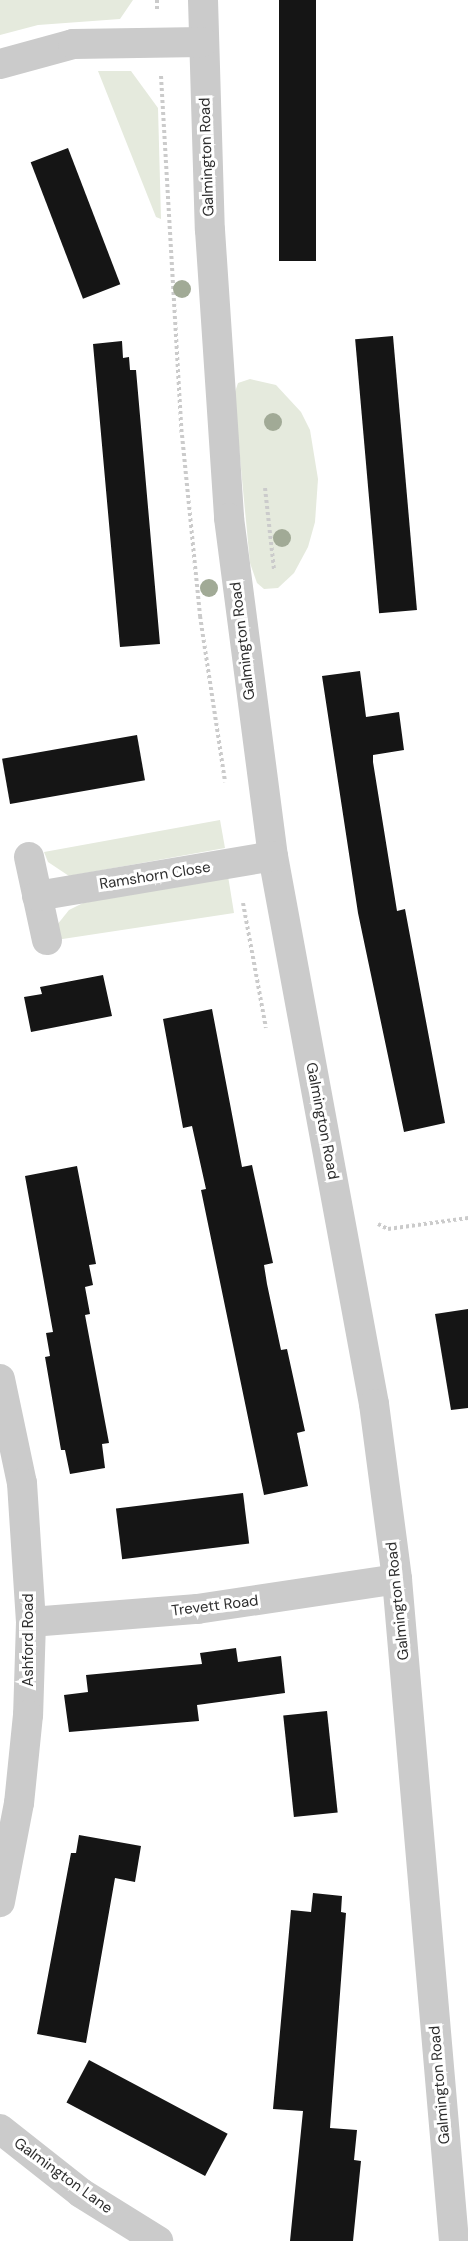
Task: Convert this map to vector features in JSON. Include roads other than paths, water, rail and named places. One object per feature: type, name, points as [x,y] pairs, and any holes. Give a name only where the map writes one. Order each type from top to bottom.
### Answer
[{"type":"street","name":"Galmington Road","points":[[203,0],[210,230],[229,518],[273,856],[374,1404],[397,1578],[455,2103],[454,2241]]},
{"type":"street","points":[[0,64],[73,44],[204,42]]},
{"type":"street","points":[[29,856],[47,940]]},
{"type":"street","name":"Ramshorn Close","points":[[37,896],[273,856]]},
{"type":"street","name":"Ashford Road","points":[[0,1379],[22,1483],[31,1623],[28,1715],[19,1803],[0,1902]]},
{"type":"street","name":"Trevett Road","points":[[31,1623],[197,1609],[397,1578]]},
{"type":"street","name":"Galmington Lane","points":[[0,2129],[81,2193],[158,2241]]}]
